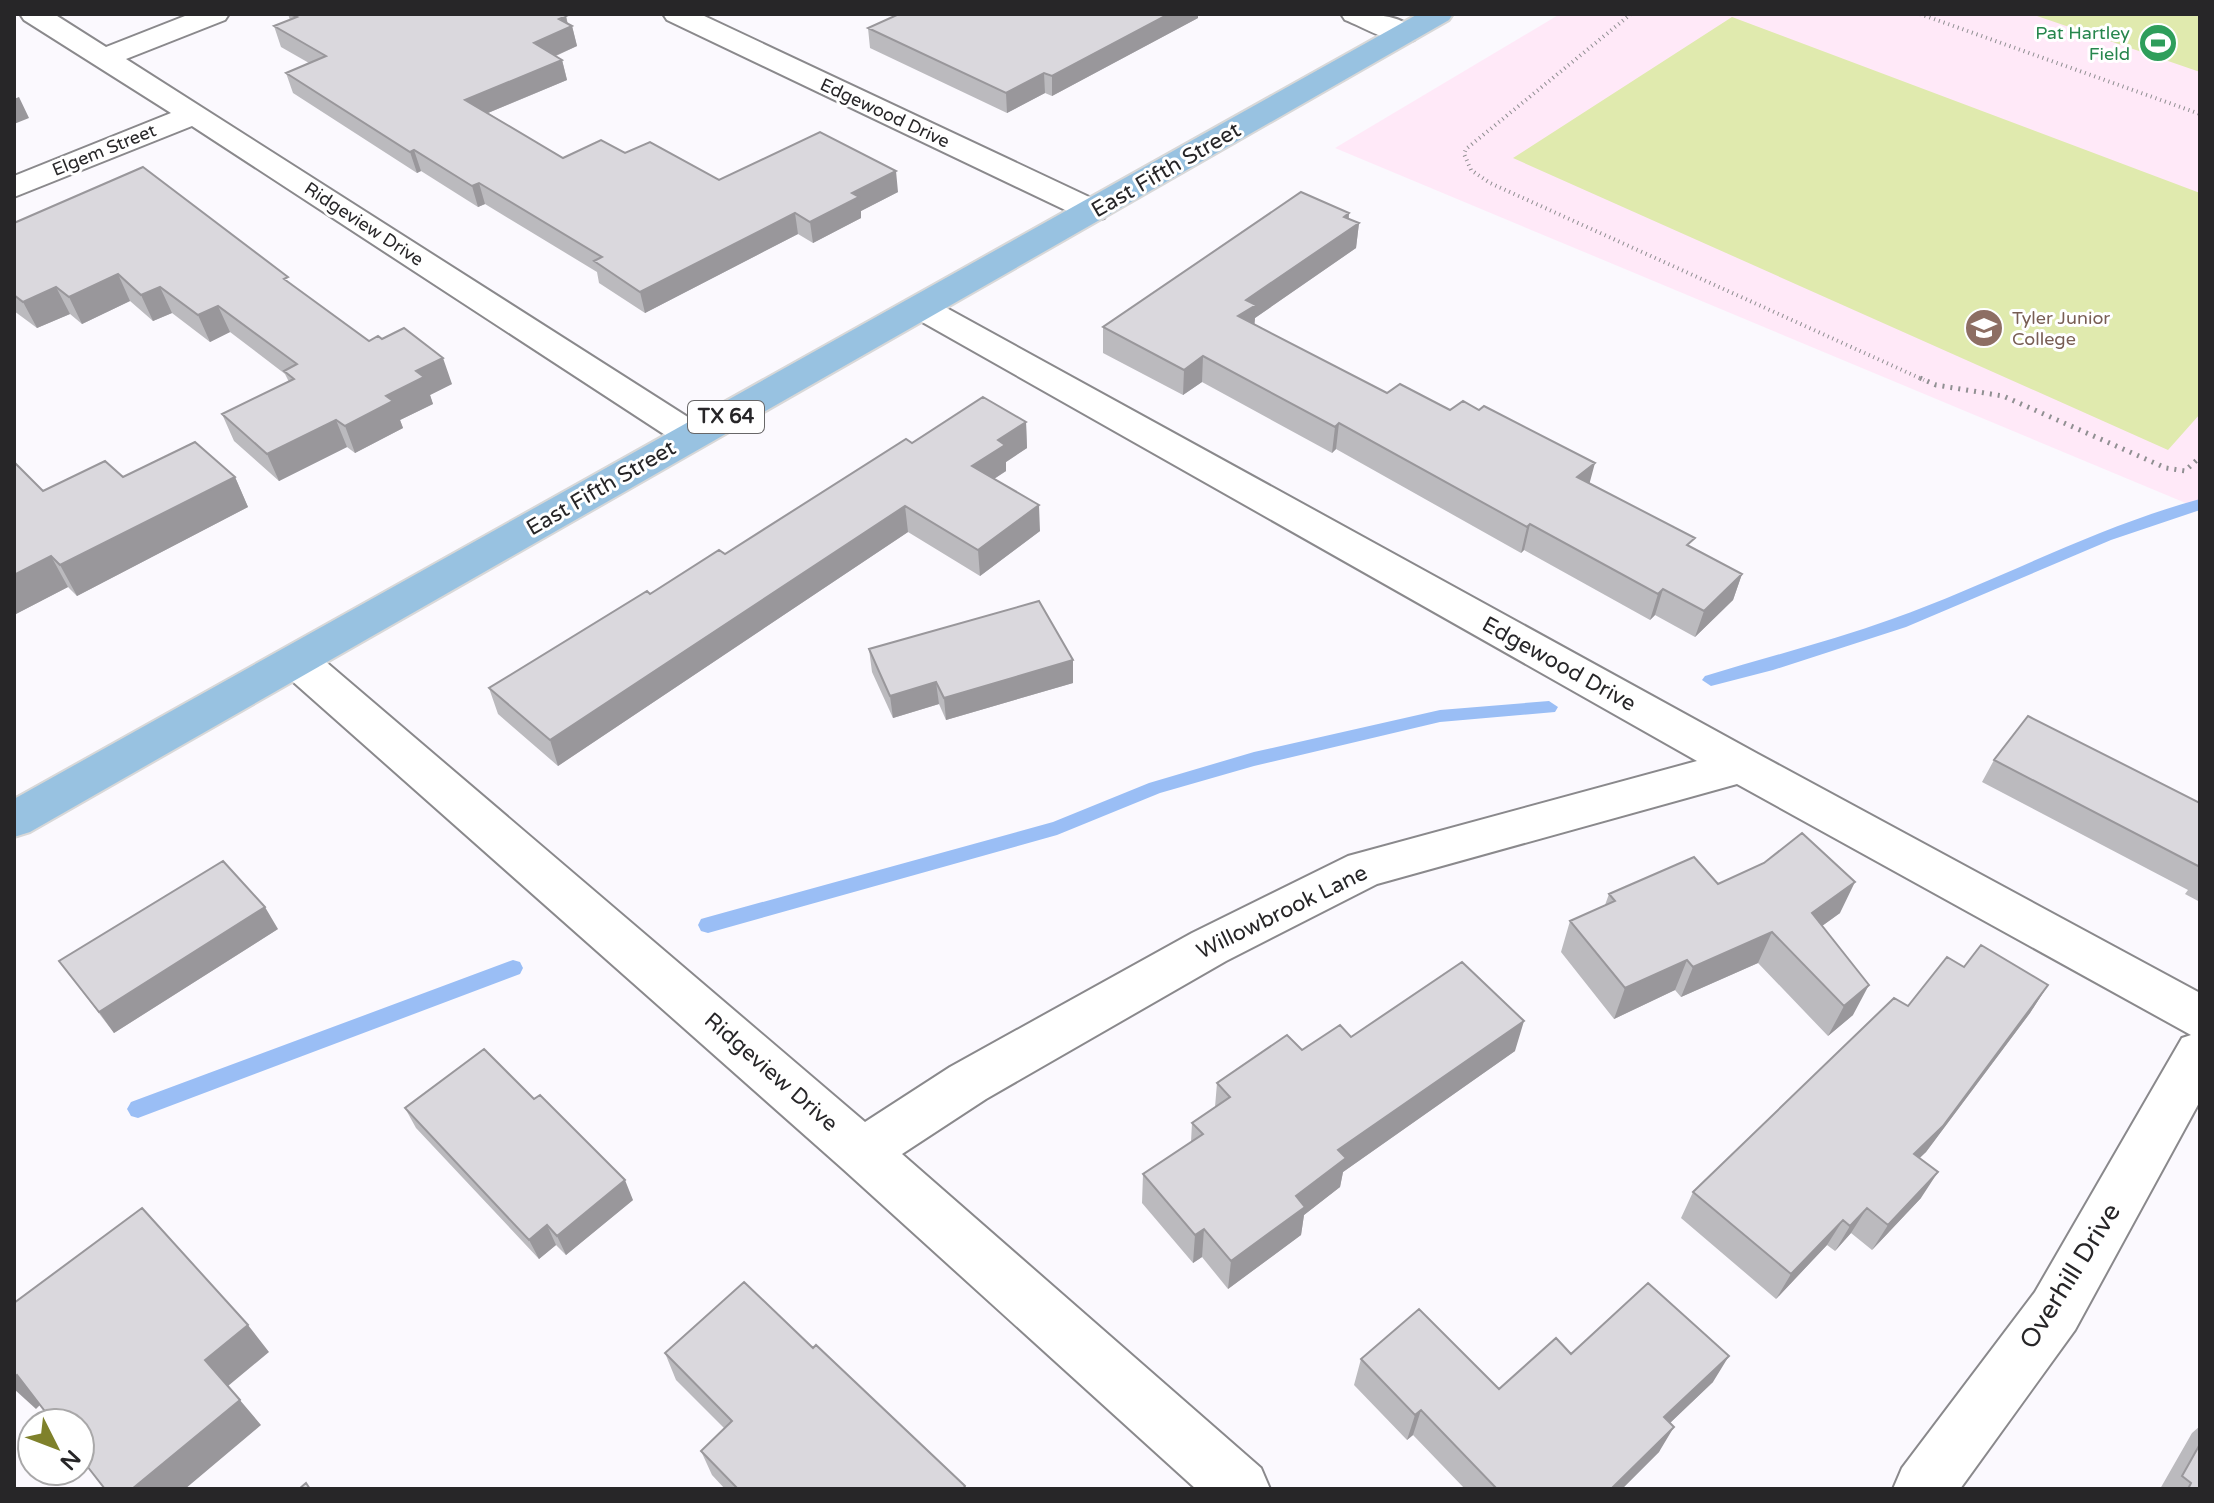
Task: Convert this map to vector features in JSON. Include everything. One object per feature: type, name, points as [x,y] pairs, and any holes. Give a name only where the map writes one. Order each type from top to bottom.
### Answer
[{"type":"main road","name":"East Fifth Street","points":[[14,820],[1439,14]]},
{"type":"street","name":"Ridgeview Drive","points":[[34,14],[692,436]]},
{"type":"street","points":[[103,58],[215,14]]},
{"type":"street","name":"Edgewood Drive","points":[[677,14],[1093,211]]},
{"type":"street","points":[[1355,14],[1404,34]]},
{"type":"street","name":"Elgem Street","points":[[14,187],[194,114]]},
{"type":"street","name":"Edgewood Drive","points":[[920,307],[1742,766],[2200,1017]]},
{"type":"street","name":"Ridgeview Drive","points":[[297,661],[862,1152],[1240,1489]]},
{"type":"street","name":"Willowbrook Lane","points":[[862,1152],[968,1083],[1209,947],[1364,869],[1742,766]]},
{"type":"street","name":"Overhill Drive","points":[[1923,1489],[2055,1311],[2200,1053]]},
{"type":"path","points":[[1631,14],[1466,149],[1464,154],[1471,170],[1490,183],[1936,385],[2003,396],[2166,468],[2185,471],[2200,457]]},
{"type":"path","points":[[1920,14],[2200,114]]},
{"type":"shaded area","name":"Tyler Junior College","points":[[1560,14],[2200,14],[2200,509],[1335,148]]},
{"type":"green space","name":"Pat Hartley Field","points":[[2031,14],[2200,14],[2200,72]]},
{"type":"green space","points":[[1732,17],[2200,193],[2200,414],[2168,450],[1513,158]]},
{"type":"building","points":[[290,14],[566,16],[559,19],[572,26],[534,43],[562,60],[465,100],[563,158],[601,140],[625,153],[650,142],[719,180],[820,132],[896,171],[852,193],[859,197],[810,222],[795,213],[640,292],[594,261],[602,257],[479,183],[472,186],[414,150],[410,152],[286,73],[326,56],[274,26],[297,17]]},
{"type":"building","points":[[899,14],[1169,14],[1052,76],[1044,73],[1006,93],[868,28]]},
{"type":"building","points":[[143,167],[288,277],[284,279],[369,341],[378,336],[382,339],[404,328],[443,358],[416,371],[424,377],[386,396],[393,401],[345,426],[336,420],[267,454],[222,414],[294,379],[284,371],[297,364],[218,306],[198,315],[160,287],[141,295],[118,274],[69,297],[56,287],[23,302],[14,295],[14,223]]},
{"type":"building","points":[[1301,192],[1349,213],[1344,217],[1359,223],[1246,300],[1256,305],[1238,316],[1387,393],[1400,384],[1450,410],[1463,401],[1479,410],[1484,406],[1595,463],[1577,477],[1695,538],[1687,545],[1742,574],[1704,611],[1663,589],[1658,594],[1530,524],[1527,527],[1339,423],[1335,427],[1203,356],[1184,370],[1103,327]]},
{"type":"building","points":[[983,397],[1026,422],[998,440],[1005,445],[972,466],[1039,505],[978,550],[905,506],[550,740],[489,688],[719,550],[725,554],[906,439],[912,443]]},
{"type":"building","points":[[195,442],[235,477],[60,565],[51,556],[14,575],[14,462],[43,491],[105,461],[123,477]]},
{"type":"building","points":[[1039,601],[1073,660],[944,698],[936,682],[890,696],[869,649]]},
{"type":"building","points":[[2028,716],[2200,803],[2200,867],[1994,760]]},
{"type":"building","points":[[1802,833],[1855,882],[1812,913],[1869,985],[1844,1006],[1772,932],[1693,967],[1687,960],[1625,988],[1570,921],[1615,901],[1609,894],[1694,857],[1718,884],[1764,863]]},
{"type":"building","points":[[223,861],[265,907],[99,1012],[59,961]]},
{"type":"building","points":[[1981,945],[2048,985],[1943,1126],[1914,1154],[1938,1172],[1888,1225],[1867,1208],[1850,1226],[1843,1220],[1791,1274],[1693,1192],[1894,998],[1908,1006],[1947,957],[1964,967]]},
{"type":"building","points":[[1462,962],[1524,1021],[1338,1150],[1346,1158],[1296,1196],[1305,1207],[1231,1261],[1204,1229],[1195,1235],[1143,1174],[1203,1134],[1192,1123],[1230,1097],[1217,1083],[1287,1035],[1302,1050],[1340,1025],[1351,1037]]},
{"type":"building","points":[[484,1049],[534,1099],[540,1095],[625,1180],[557,1236],[547,1225],[529,1240],[405,1108]]},
{"type":"building","points":[[142,1208],[248,1325],[205,1360],[240,1400],[132,1489],[105,1489],[96,1477],[96,1407],[42,1407],[17,1375],[14,1378],[14,1303]]},
{"type":"building","points":[[744,1282],[813,1348],[816,1345],[965,1486],[963,1489],[738,1489],[701,1451],[732,1421],[665,1353]]},
{"type":"building","points":[[1648,1283],[1729,1356],[1664,1417],[1674,1427],[1611,1489],[1497,1489],[1421,1410],[1415,1415],[1361,1359],[1419,1309],[1499,1389],[1556,1338],[1571,1354]]},
{"type":"building","points":[[2200,1444],[2200,1489],[2188,1489],[2191,1483],[2182,1476]]},
{"type":"waterway","points":[[1711,680],[1767,666],[1900,623],[2105,536],[2200,504]]},
{"type":"waterway","points":[[708,925],[1057,828],[1155,788],[1254,759],[1440,716],[1549,707]]},
{"type":"waterway","points":[[138,1109],[513,968]]},
{"type":"place","name":"Pat Hartley Field","points":[[2158,43]]},
{"type":"place","name":"Tyler Junior College","points":[[1984,328]]}]
